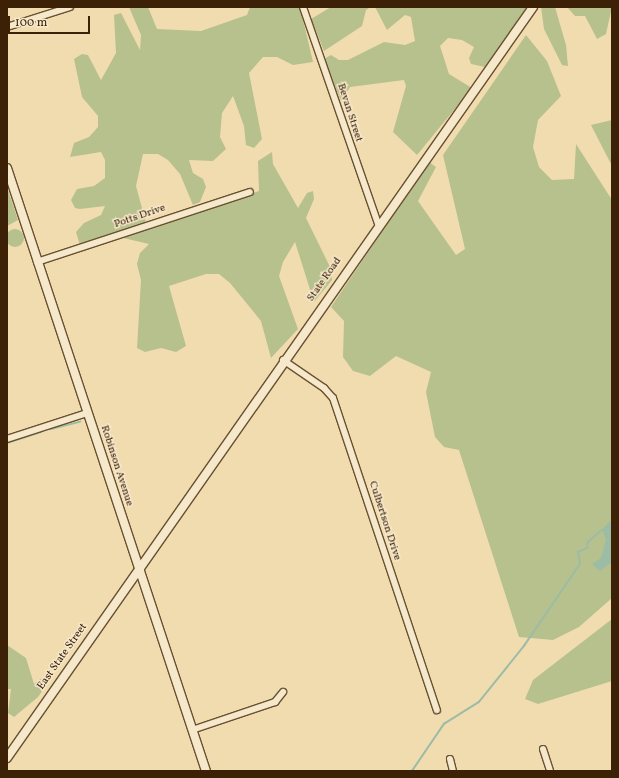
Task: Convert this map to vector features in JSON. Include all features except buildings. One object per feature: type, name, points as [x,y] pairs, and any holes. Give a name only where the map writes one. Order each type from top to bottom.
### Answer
[{"type":"street","points":[[7,27],[70,7]]},
{"type":"street","name":"Bevan Street","points":[[303,7],[378,224]]},
{"type":"street","name":"State Road","points":[[138,568],[378,224],[533,7]]},
{"type":"street","name":"Robinson Avenue","points":[[7,168],[206,771]]},
{"type":"street","name":"Potts Drive","points":[[37,262],[250,192]]},
{"type":"street","name":"Culbertson Drive","points":[[283,360],[324,388],[333,398],[437,710]]},
{"type":"street","points":[[7,439],[87,413]]},
{"type":"street","name":"East State Street","points":[[7,758],[138,568]]},
{"type":"street","points":[[192,730],[275,702],[283,692]]},
{"type":"street","points":[[543,749],[550,771]]},
{"type":"street","points":[[450,759],[453,771]]},
{"type":"shaded area","points":[[129,7],[148,7],[157,29],[201,31],[247,15],[250,7],[300,7],[313,62],[293,65],[277,57],[263,57],[249,73],[262,139],[254,148],[246,145],[244,126],[233,96],[222,113],[220,137],[226,149],[213,161],[189,160],[193,173],[203,179],[206,187],[200,202],[193,205],[180,174],[168,160],[158,154],[143,154],[136,186],[146,223],[80,245],[76,232],[84,223],[101,215],[105,206],[80,209],[75,208],[71,200],[77,189],[94,186],[105,178],[105,160],[101,152],[70,157],[74,143],[89,137],[98,127],[98,116],[82,97],[74,59],[82,54],[88,55],[101,80],[116,53],[114,15],[121,13],[140,50],[141,35]]},
{"type":"shaded area","points":[[331,7],[371,7],[366,10],[362,26],[324,51],[311,19]]},
{"type":"shaded area","points":[[375,7],[528,7],[485,67],[471,64],[469,58],[474,47],[462,40],[448,38],[440,46],[449,74],[472,88],[417,155],[393,132],[406,86],[404,80],[350,87],[341,101],[324,59],[331,55],[339,60],[348,60],[384,42],[405,45],[415,41],[411,17],[405,15],[387,30]]},
{"type":"shaded area","points":[[541,7],[555,7],[566,45],[568,66],[562,65],[544,29]]},
{"type":"shaded area","points":[[567,7],[612,7],[606,34],[597,39],[585,16],[575,16]]},
{"type":"shaded area","points":[[526,35],[547,61],[561,96],[538,120],[533,147],[539,167],[552,180],[574,179],[576,144],[612,200],[612,598],[579,627],[553,640],[519,637],[459,450],[444,447],[435,437],[426,392],[431,372],[396,356],[370,376],[353,371],[343,357],[344,321],[331,307],[429,162],[436,167],[418,201],[456,255],[465,249],[443,155]]},
{"type":"shaded area","points":[[612,120],[612,166],[591,125]]},
{"type":"shaded area","points":[[272,152],[273,164],[298,208],[307,193],[313,191],[314,199],[306,218],[331,269],[332,280],[314,302],[295,242],[283,262],[279,276],[298,329],[271,358],[261,321],[230,283],[219,274],[206,274],[169,286],[186,346],[176,352],[161,348],[145,352],[137,348],[141,280],[137,264],[140,253],[149,244],[119,237],[259,191],[258,161]]},
{"type":"shaded area","points":[[7,187],[18,220],[7,226]]},
{"type":"shaded area","points":[[15,229],[21,232],[24,238],[21,244],[15,247],[9,244],[6,238],[9,232]]},
{"type":"shaded area","points":[[609,522],[612,522],[612,562],[600,571],[592,564],[601,558],[606,539],[602,530]]},
{"type":"shaded area","points":[[612,619],[612,681],[538,704],[525,699],[533,680]]},
{"type":"shaded area","points":[[7,645],[26,658],[34,684],[40,679],[49,681],[38,697],[14,717],[8,713],[11,689],[7,689]]},
{"type":"waterway","points":[[51,429],[80,422]]},
{"type":"waterway","points":[[7,443],[41,432]]},
{"type":"waterway","points":[[412,771],[444,724],[479,702],[524,646],[580,564],[578,552],[587,548],[588,542],[602,530]]}]
